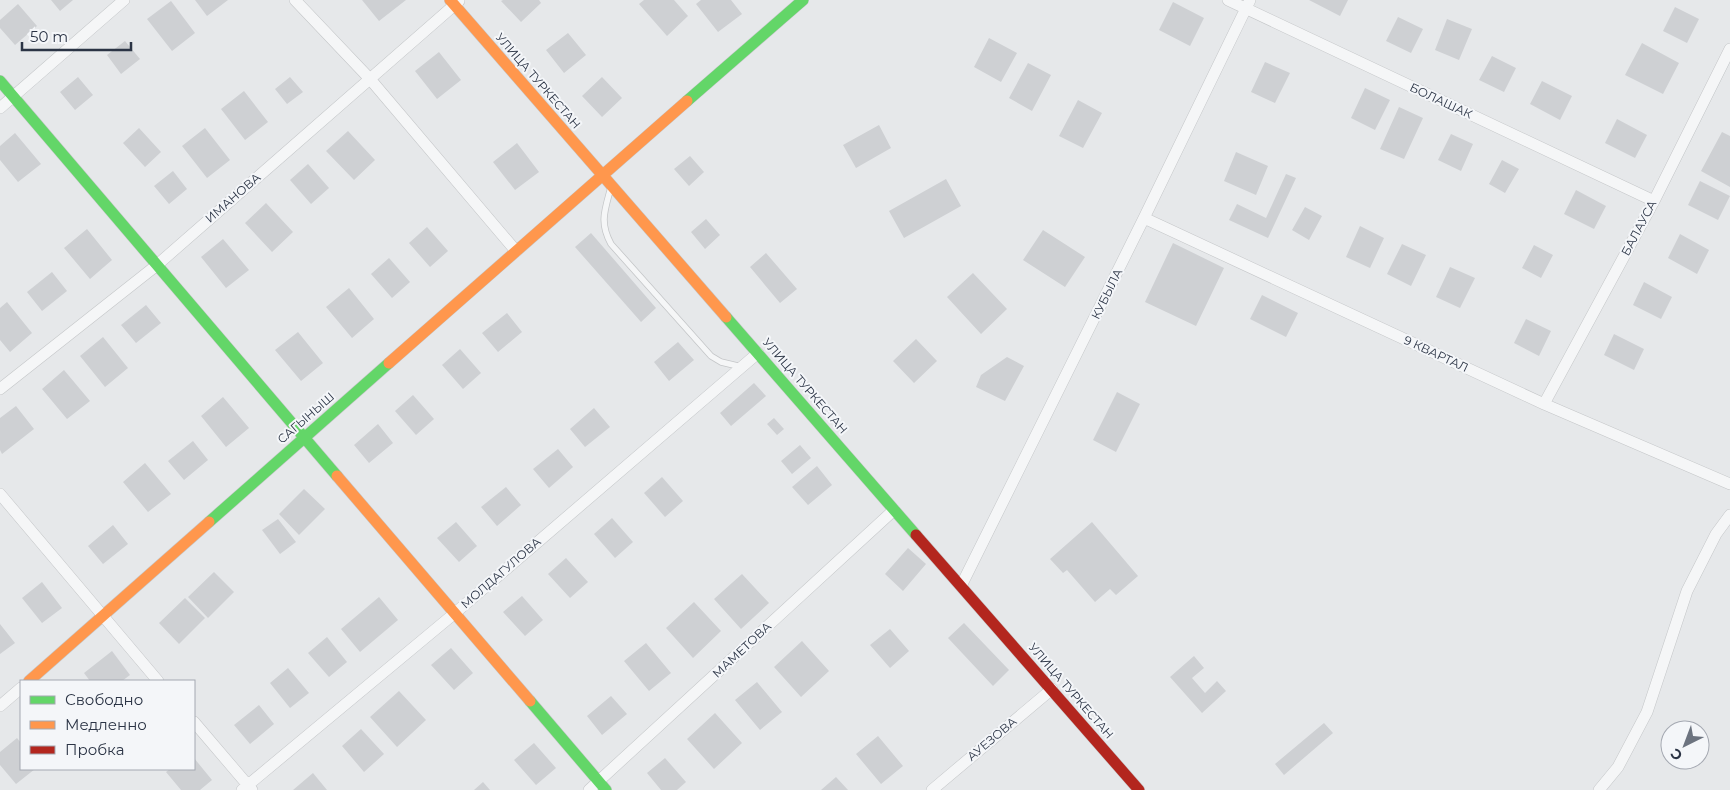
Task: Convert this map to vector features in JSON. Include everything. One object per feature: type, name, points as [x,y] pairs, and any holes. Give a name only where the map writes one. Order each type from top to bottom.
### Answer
[{"type":"street","points":[[0,108],[124,0]]},
{"type":"street","points":[[295,0],[370,79],[516,251]]},
{"type":"street","name":"САГЫНЫШ","points":[[29,680],[602,174],[803,0]]},
{"type":"street","name":"БОЛАШАК","points":[[1228,0],[1248,4],[1654,201]]},
{"type":"street","name":"ИМАНОВА","points":[[0,388],[157,264],[370,79],[455,2]]},
{"type":"street","name":"УЛИЦА ТУРКЕСТАН","points":[[455,2],[611,185],[1139,790]]},
{"type":"street","name":"КУБЫЛА","points":[[961,586],[1248,4]]},
{"type":"street","name":"БАЛАУСА","points":[[1544,404],[1654,201],[1730,49]]},
{"type":"street","points":[[0,81],[603,786]]},
{"type":"street","name":"9 КВАРТАЛ","points":[[1144,218],[1544,404],[1730,484]]},
{"type":"street","name":"МОЛДАГУЛОВА","points":[[248,788],[758,353]]},
{"type":"street","points":[[0,494],[157,680]]},
{"type":"street","name":"МАМЕТОВА","points":[[589,790],[603,786],[894,510]]},
{"type":"street","points":[[1599,790],[1618,767],[1647,712],[1687,591],[1716,534],[1730,515]]},
{"type":"street","points":[[0,706],[20,689]]},
{"type":"street","name":"АУЕЗОВА","points":[[932,790],[1052,689]]},
{"type":"street","points":[[195,723],[248,788]]},
{"type":"lane","points":[[611,185],[603,216],[605,233],[611,244],[711,356],[722,362],[742,367]]},
{"type":"building","points":[[51,0],[73,0],[60,11]]},
{"type":"building","points":[[195,0],[228,0],[207,16]]},
{"type":"building","points":[[362,0],[406,0],[379,21]]},
{"type":"building","points":[[539,0],[541,3],[521,22],[501,1]]},
{"type":"building","points":[[644,0],[674,0],[688,16],[667,36],[639,4]]},
{"type":"building","points":[[701,0],[731,0],[742,14],[718,32],[696,4]]},
{"type":"building","points":[[1309,0],[1348,0],[1340,16]]},
{"type":"building","points":[[171,1],[195,33],[172,51],[147,19]]},
{"type":"building","points":[[1173,2],[1204,18],[1190,46],[1159,30]]},
{"type":"building","points":[[18,4],[37,26],[15,45],[0,28],[0,20]]},
{"type":"building","points":[[1675,7],[1699,19],[1687,43],[1663,31]]},
{"type":"building","points":[[1398,17],[1423,29],[1411,53],[1386,41]]},
{"type":"building","points":[[1447,19],[1472,29],[1459,60],[1435,50]]},
{"type":"building","points":[[568,33],[586,55],[564,73],[546,50]]},
{"type":"building","points":[[989,38],[1017,53],[1001,82],[974,67]]},
{"type":"building","points":[[125,41],[140,59],[121,74],[107,55]]},
{"type":"building","points":[[1642,43],[1679,63],[1663,94],[1625,75]]},
{"type":"building","points":[[439,52],[461,80],[437,99],[415,71]]},
{"type":"building","points":[[1492,56],[1516,68],[1504,92],[1479,80]]},
{"type":"building","points":[[1265,62],[1290,73],[1275,103],[1251,92]]},
{"type":"building","points":[[1028,63],[1051,75],[1032,111],[1009,98]]},
{"type":"building","points":[[78,77],[93,95],[75,110],[60,92]]},
{"type":"building","points":[[290,77],[303,92],[287,104],[275,89]]},
{"type":"building","points":[[602,77],[622,98],[602,117],[582,96]]},
{"type":"building","points":[[1542,81],[1572,96],[1560,120],[1530,104]]},
{"type":"building","points":[[1365,88],[1390,100],[1375,130],[1351,118]]},
{"type":"building","points":[[244,91],[268,122],[245,140],[221,109]]},
{"type":"building","points":[[1078,100],[1102,113],[1083,148],[1059,136]]},
{"type":"building","points":[[1399,107],[1423,118],[1404,159],[1380,149]]},
{"type":"building","points":[[1617,119],[1647,135],[1635,158],[1605,143]]},
{"type":"building","points":[[879,125],[891,148],[856,168],[843,145]]},
{"type":"building","points":[[139,128],[161,152],[145,167],[123,143]]},
{"type":"building","points":[[205,128],[230,160],[207,178],[182,146]]},
{"type":"building","points":[[348,131],[375,160],[354,180],[326,151]]},
{"type":"building","points":[[1722,132],[1730,136],[1730,187],[1701,171]]},
{"type":"building","points":[[15,133],[41,164],[18,182],[0,160],[0,146]]},
{"type":"building","points":[[1451,134],[1473,144],[1461,171],[1438,160]]},
{"type":"building","points":[[517,143],[539,172],[515,190],[493,162]]},
{"type":"building","points":[[1236,152],[1268,166],[1256,195],[1224,181]]},
{"type":"building","points":[[690,156],[704,172],[689,186],[674,169]]},
{"type":"building","points":[[1502,160],[1519,169],[1505,193],[1489,184]]},
{"type":"building","points":[[308,164],[329,188],[311,204],[290,180]]},
{"type":"building","points":[[173,171],[187,189],[169,204],[154,186]]},
{"type":"building","points":[[1286,174],[1296,178],[1268,238],[1229,220],[1237,204],[1266,218]]},
{"type":"building","points":[[946,179],[961,206],[904,238],[889,211]]},
{"type":"building","points":[[1700,181],[1730,196],[1718,220],[1688,205]]},
{"type":"building","points":[[1576,190],[1606,206],[1594,229],[1564,214]]},
{"type":"building","points":[[266,203],[293,232],[272,252],[245,223]]},
{"type":"building","points":[[1305,207],[1322,216],[1309,240],[1292,230]]},
{"type":"building","points":[[706,219],[720,235],[705,249],[691,232]]},
{"type":"building","points":[[1360,226],[1384,238],[1370,268],[1346,257]]},
{"type":"building","points":[[427,227],[448,251],[430,267],[409,243]]},
{"type":"building","points":[[87,229],[112,260],[90,279],[64,248]]},
{"type":"building","points":[[1043,230],[1085,257],[1065,287],[1023,260]]},
{"type":"building","points":[[591,233],[656,308],[641,322],[575,247]]},
{"type":"building","points":[[1680,234],[1709,250],[1697,274],[1668,258]]},
{"type":"building","points":[[223,239],[249,270],[226,288],[201,257]]},
{"type":"building","points":[[1173,243],[1224,268],[1196,326],[1145,302]]},
{"type":"building","points":[[1402,244],[1426,255],[1411,286],[1387,274]]},
{"type":"building","points":[[1534,245],[1553,255],[1541,278],[1522,268]]},
{"type":"building","points":[[766,253],[797,289],[780,303],[750,267]]},
{"type":"building","points":[[389,258],[410,282],[392,298],[371,274]]},
{"type":"building","points":[[1450,267],[1475,278],[1460,308],[1436,297]]},
{"type":"building","points":[[52,272],[67,291],[42,311],[27,292]]},
{"type":"building","points":[[973,273],[1007,309],[981,334],[947,297]]},
{"type":"building","points":[[1644,282],[1672,297],[1661,319],[1633,305]]},
{"type":"building","points":[[349,288],[374,319],[352,338],[326,307]]},
{"type":"building","points":[[1262,295],[1298,313],[1286,337],[1250,319]]},
{"type":"building","points":[[7,302],[32,333],[10,352],[0,340],[0,308]]},
{"type":"building","points":[[146,305],[161,323],[136,343],[121,325]]},
{"type":"building","points":[[507,313],[522,332],[498,352],[482,333]]},
{"type":"building","points":[[1526,319],[1551,331],[1539,356],[1514,343]]},
{"type":"building","points":[[298,332],[323,363],[301,381],[275,350]]},
{"type":"building","points":[[1614,334],[1644,349],[1634,370],[1604,355]]},
{"type":"building","points":[[103,337],[128,368],[105,387],[80,356]]},
{"type":"building","points":[[916,339],[937,361],[914,383],[893,361]]},
{"type":"building","points":[[678,342],[694,360],[669,381],[654,362]]},
{"type":"building","points":[[460,349],[481,373],[463,389],[442,365]]},
{"type":"building","points":[[1007,357],[1024,366],[1005,401],[976,387],[981,375]]},
{"type":"building","points":[[64,370],[90,401],[67,419],[42,389]]},
{"type":"building","points":[[754,383],[766,396],[731,426],[720,413]]},
{"type":"building","points":[[1117,392],[1140,404],[1116,452],[1093,440]]},
{"type":"building","points":[[413,395],[434,419],[416,435],[395,411]]},
{"type":"building","points":[[223,397],[249,428],[226,447],[201,416]]},
{"type":"building","points":[[16,406],[34,429],[2,454],[0,450],[0,418]]},
{"type":"building","points":[[594,408],[610,427],[585,447],[570,429]]},
{"type":"building","points":[[774,418],[784,429],[777,435],[767,424]]},
{"type":"building","points":[[378,424],[393,443],[369,463],[354,445]]},
{"type":"building","points":[[193,441],[208,460],[184,480],[168,461]]},
{"type":"building","points":[[800,445],[811,458],[792,474],[781,461]]},
{"type":"building","points":[[558,449],[573,467],[549,488],[533,469]]},
{"type":"building","points":[[145,463],[171,494],[148,512],[123,482]]},
{"type":"building","points":[[817,466],[832,485],[808,505],[792,487]]},
{"type":"building","points":[[662,477],[683,501],[665,517],[644,493]]},
{"type":"building","points":[[506,487],[521,505],[497,526],[481,507]]},
{"type":"building","points":[[304,489],[325,509],[299,535],[279,514]]},
{"type":"building","points":[[612,518],[633,542],[615,558],[594,534]]},
{"type":"building","points":[[278,519],[296,542],[280,554],[262,530]]},
{"type":"building","points":[[456,522],[477,546],[459,562],[437,538]]},
{"type":"building","points":[[1092,522],[1138,576],[1116,595],[1110,589],[1095,602],[1067,570],[1063,573],[1050,559]]},
{"type":"building","points":[[113,525],[128,544],[103,564],[88,546]]},
{"type":"building","points":[[908,548],[926,564],[903,591],[885,574]]},
{"type":"building","points":[[566,558],[588,582],[570,598],[548,574]]},
{"type":"building","points":[[214,572],[234,592],[208,618],[188,597]]},
{"type":"building","points":[[742,574],[769,603],[741,629],[714,599]]},
{"type":"building","points":[[42,582],[62,608],[42,623],[22,598]]},
{"type":"building","points":[[522,596],[543,620],[525,636],[503,612]]},
{"type":"building","points":[[379,597],[398,620],[360,652],[341,629]]},
{"type":"building","points":[[185,598],[205,618],[179,644],[159,623]]},
{"type":"building","points":[[694,602],[721,631],[693,658],[666,628]]},
{"type":"building","points":[[964,623],[1009,670],[993,686],[948,638]]},
{"type":"building","points":[[0,624],[15,643],[0,654]]},
{"type":"building","points":[[890,629],[909,651],[890,668],[870,645]]},
{"type":"building","points":[[327,637],[347,662],[329,677],[308,653]]},
{"type":"building","points":[[802,641],[829,671],[801,697],[774,667]]},
{"type":"building","points":[[646,643],[671,673],[649,691],[624,661]]},
{"type":"building","points":[[451,648],[473,673],[454,690],[431,665]]},
{"type":"building","points":[[112,651],[130,675],[123,680],[89,680],[84,673]]},
{"type":"building","points":[[1194,656],[1204,668],[1192,678],[1205,693],[1217,681],[1226,691],[1202,713],[1170,677]]},
{"type":"building","points":[[288,668],[309,693],[290,708],[270,683]]},
{"type":"building","points":[[757,682],[782,712],[760,730],[735,700]]},
{"type":"building","points":[[399,691],[426,720],[397,747],[370,717]]},
{"type":"building","points":[[611,696],[627,714],[602,735],[587,716]]},
{"type":"building","points":[[259,705],[274,724],[250,744],[234,725]]},
{"type":"building","points":[[715,713],[742,743],[714,769],[687,739]]},
{"type":"building","points":[[1324,723],[1333,733],[1284,775],[1275,764]]},
{"type":"building","points":[[361,729],[384,754],[364,772],[342,746]]},
{"type":"building","points":[[878,736],[903,766],[881,784],[856,754]]},
{"type":"building","points":[[17,738],[20,742],[20,770],[34,770],[16,784],[0,765],[0,752]]},
{"type":"building","points":[[534,743],[556,768],[536,785],[514,760]]},
{"type":"building","points":[[665,758],[686,782],[677,790],[661,790],[647,773]]},
{"type":"building","points":[[195,759],[212,780],[200,790],[181,790],[166,772],[169,770],[195,770]]},
{"type":"building","points":[[313,773],[327,790],[293,790]]},
{"type":"building","points":[[836,777],[848,790],[821,790]]},
{"type":"building","points":[[483,782],[490,790],[474,790]]},
{"type":"traffic: fast","points":[[687,101],[803,0]]},
{"type":"traffic: fast","points":[[0,81],[337,476]]},
{"type":"traffic: fast","points":[[726,317],[916,535]]},
{"type":"traffic: fast","points":[[209,522],[389,363]]},
{"type":"traffic: fast","points":[[530,701],[606,790]]},
{"type":"traffic: slow","points":[[450,0],[726,317]]},
{"type":"traffic: slow","points":[[389,363],[687,101]]},
{"type":"traffic: slow","points":[[337,476],[530,701]]},
{"type":"traffic: slow","points":[[30,680],[209,522]]},
{"type":"traffic: jam","points":[[916,535],[1139,790]]}]
